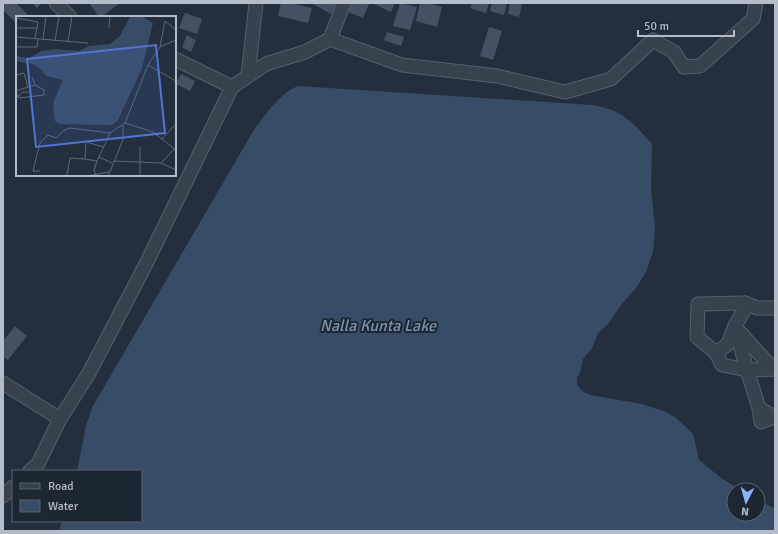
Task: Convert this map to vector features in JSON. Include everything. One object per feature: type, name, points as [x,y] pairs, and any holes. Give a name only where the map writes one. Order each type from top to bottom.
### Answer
[{"type":"street","points":[[56,3],[69,16]]},
{"type":"street","points":[[248,76],[256,3]]},
{"type":"street","points":[[31,470],[38,464],[60,419],[89,373],[148,262],[232,87],[266,64],[305,52],[330,39],[344,3]]},
{"type":"street","points":[[330,39],[402,66],[497,76],[565,92],[611,79],[653,40],[674,52],[684,67],[700,66],[753,19],[756,3]]},
{"type":"street","points":[[176,59],[232,87]]},
{"type":"street","points":[[716,353],[728,344],[734,326],[744,310],[745,303]]},
{"type":"street","points":[[774,369],[747,370],[722,365],[716,353],[697,337],[698,304],[745,303],[757,308],[775,308]]},
{"type":"street","points":[[734,326],[774,369]]},
{"type":"street","points":[[734,326],[759,408]]},
{"type":"street","points":[[3,382],[60,419]]},
{"type":"street","points":[[3,496],[12,488]]},
{"type":"water","name":"Nalla Kunta Lake","points":[[298,86],[592,105],[612,110],[626,118],[639,129],[652,144],[651,188],[655,228],[653,252],[646,272],[636,288],[621,305],[608,324],[598,333],[592,348],[583,359],[580,373],[577,377],[577,385],[582,391],[590,395],[642,404],[664,411],[675,417],[693,434],[699,460],[728,482],[726,482],[726,522],[766,522],[766,504],[775,508],[775,531],[59,531],[62,522],[142,522],[142,470],[77,470],[86,426],[93,406],[255,128],[285,93]]},
{"type":"building","points":[[3,3],[16,3],[28,15],[16,16],[16,23],[3,10]]},
{"type":"building","points":[[32,3],[42,3],[37,8]]},
{"type":"building","points":[[89,3],[120,3],[102,16],[98,16]]},
{"type":"building","points":[[281,3],[290,3],[312,8],[308,23],[278,16]]},
{"type":"building","points":[[311,3],[337,3],[331,14]]},
{"type":"building","points":[[346,3],[369,4],[363,18],[343,10]]},
{"type":"building","points":[[372,3],[395,3],[391,12]]},
{"type":"building","points":[[400,3],[417,7],[410,30],[393,26]]},
{"type":"building","points":[[420,3],[428,3],[442,7],[437,27],[416,21]]},
{"type":"building","points":[[472,3],[489,3],[486,13],[470,8]]},
{"type":"building","points":[[492,3],[507,3],[504,15],[490,11]]},
{"type":"building","points":[[510,3],[522,3],[519,17],[508,14]]},
{"type":"building","points":[[185,13],[202,19],[197,34],[179,28]]},
{"type":"building","points":[[489,27],[502,31],[493,60],[480,56]]},
{"type":"building","points":[[387,32],[404,37],[401,46],[384,40]]},
{"type":"building","points":[[187,35],[196,40],[191,52],[182,47]]},
{"type":"building","points":[[181,74],[195,81],[190,91],[176,84]]},
{"type":"building","points":[[15,326],[27,336],[8,360],[3,357],[3,341]]}]
